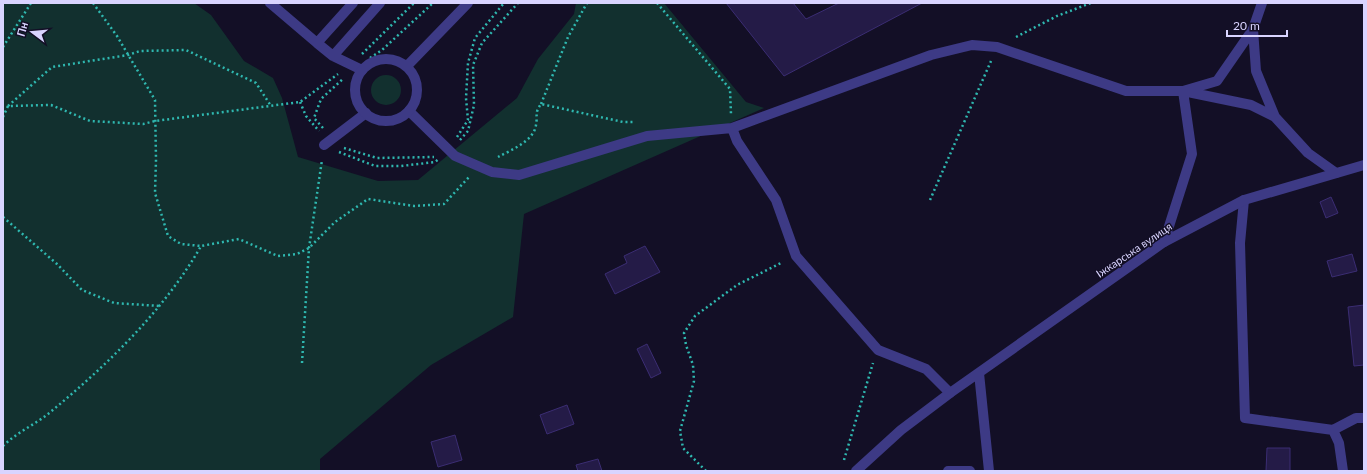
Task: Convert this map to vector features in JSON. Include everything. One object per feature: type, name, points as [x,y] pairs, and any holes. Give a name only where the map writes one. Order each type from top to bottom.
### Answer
[{"type":"street","points":[[270,3],[333,56],[360,69]]},
{"type":"street","points":[[317,43],[353,3]]},
{"type":"street","points":[[333,56],[380,3]]},
{"type":"street","points":[[407,66],[468,3]]},
{"type":"street","points":[[1183,91],[1217,81],[1253,29],[1262,3]]},
{"type":"street","points":[[1253,29],[1256,71],[1274,117]]},
{"type":"street","points":[[409,110],[455,156],[492,172],[520,175],[647,136],[732,128],[931,55],[972,45],[997,46],[1126,90],[1183,91],[1251,105],[1274,117],[1308,153],[1336,173]]},
{"type":"street","points":[[384,58],[396,60],[407,66],[414,76],[417,88],[416,100],[409,110],[400,118],[388,121],[376,119],[366,113],[359,104],[355,92],[360,69],[372,62],[384,58]]},
{"type":"street","points":[[1164,242],[1192,154],[1183,91]]},
{"type":"street","points":[[324,145],[366,113]]},
{"type":"street","points":[[732,128],[737,141],[776,200],[796,256],[878,350],[926,369],[950,393]]},
{"type":"street","name":"Іжкарська вулиця","points":[[856,471],[901,430],[950,393],[1164,242],[1244,200],[1364,165]]},
{"type":"street","points":[[1244,200],[1240,243],[1245,418],[1333,430],[1356,418],[1364,418]]},
{"type":"street","points":[[979,373],[989,471]]},
{"type":"street","points":[[1333,430],[1339,443],[1343,471]]},
{"type":"street","points":[[948,471],[970,471]]},
{"type":"path","points":[[3,48],[31,3]]},
{"type":"path","points":[[93,3],[128,55],[155,100],[155,193],[168,236],[182,244],[202,246],[239,239],[278,256],[297,254],[309,248],[335,222],[368,199],[414,206],[444,204],[472,174]]},
{"type":"path","points":[[338,84],[360,69],[433,3]]},
{"type":"path","points":[[498,157],[516,148],[533,135],[536,125],[536,113],[568,37],[587,3]]},
{"type":"path","points":[[657,3],[730,89],[732,128]]},
{"type":"path","points":[[930,200],[997,46],[1057,16],[1090,3]]},
{"type":"path","points":[[3,117],[8,106],[52,67],[128,55],[140,51],[186,50],[256,83],[271,106]]},
{"type":"path","points":[[8,106],[51,105],[90,121],[143,124],[155,121],[300,102]]},
{"type":"path","points":[[541,104],[623,122],[639,122]]},
{"type":"path","points":[[302,364],[309,248],[324,145]]},
{"type":"path","points":[[3,217],[57,264],[82,290],[114,303],[160,306]]},
{"type":"path","points":[[3,446],[46,415],[86,382],[160,306],[202,246]]},
{"type":"path","points":[[706,471],[683,448],[680,431],[694,381],[694,365],[686,345],[684,333],[695,316],[737,285],[796,256]]},
{"type":"path","points":[[844,463],[878,350]]},
{"type":"green space","points":[[3,3],[194,3],[211,15],[244,61],[273,78],[282,98],[298,157],[378,181],[418,180],[517,98],[538,59],[574,14],[576,3],[664,3],[746,102],[764,108],[524,214],[513,317],[431,365],[320,459],[320,471],[3,471]]},
{"type":"green space","points":[[386,75],[397,79],[401,90],[397,101],[386,105],[375,101],[371,90],[375,79]]},
{"type":"building","points":[[726,3],[793,3],[806,19],[839,3],[922,3],[784,76]]},
{"type":"building","points":[[1331,197],[1338,213],[1326,218],[1320,202]]},
{"type":"building","points":[[645,246],[660,272],[615,294],[605,274],[627,263],[624,256]]},
{"type":"building","points":[[1352,254],[1357,271],[1332,277],[1327,261]]},
{"type":"building","points":[[1364,305],[1364,365],[1354,366],[1348,307]]},
{"type":"building","points":[[647,344],[661,373],[651,378],[637,349]]},
{"type":"building","points":[[567,405],[574,424],[547,434],[540,415]]},
{"type":"building","points":[[455,435],[462,460],[438,467],[431,442]]},
{"type":"building","points":[[1267,448],[1290,448],[1290,471],[1266,471]]},
{"type":"building","points":[[598,459],[602,471],[578,471],[576,465]]}]
